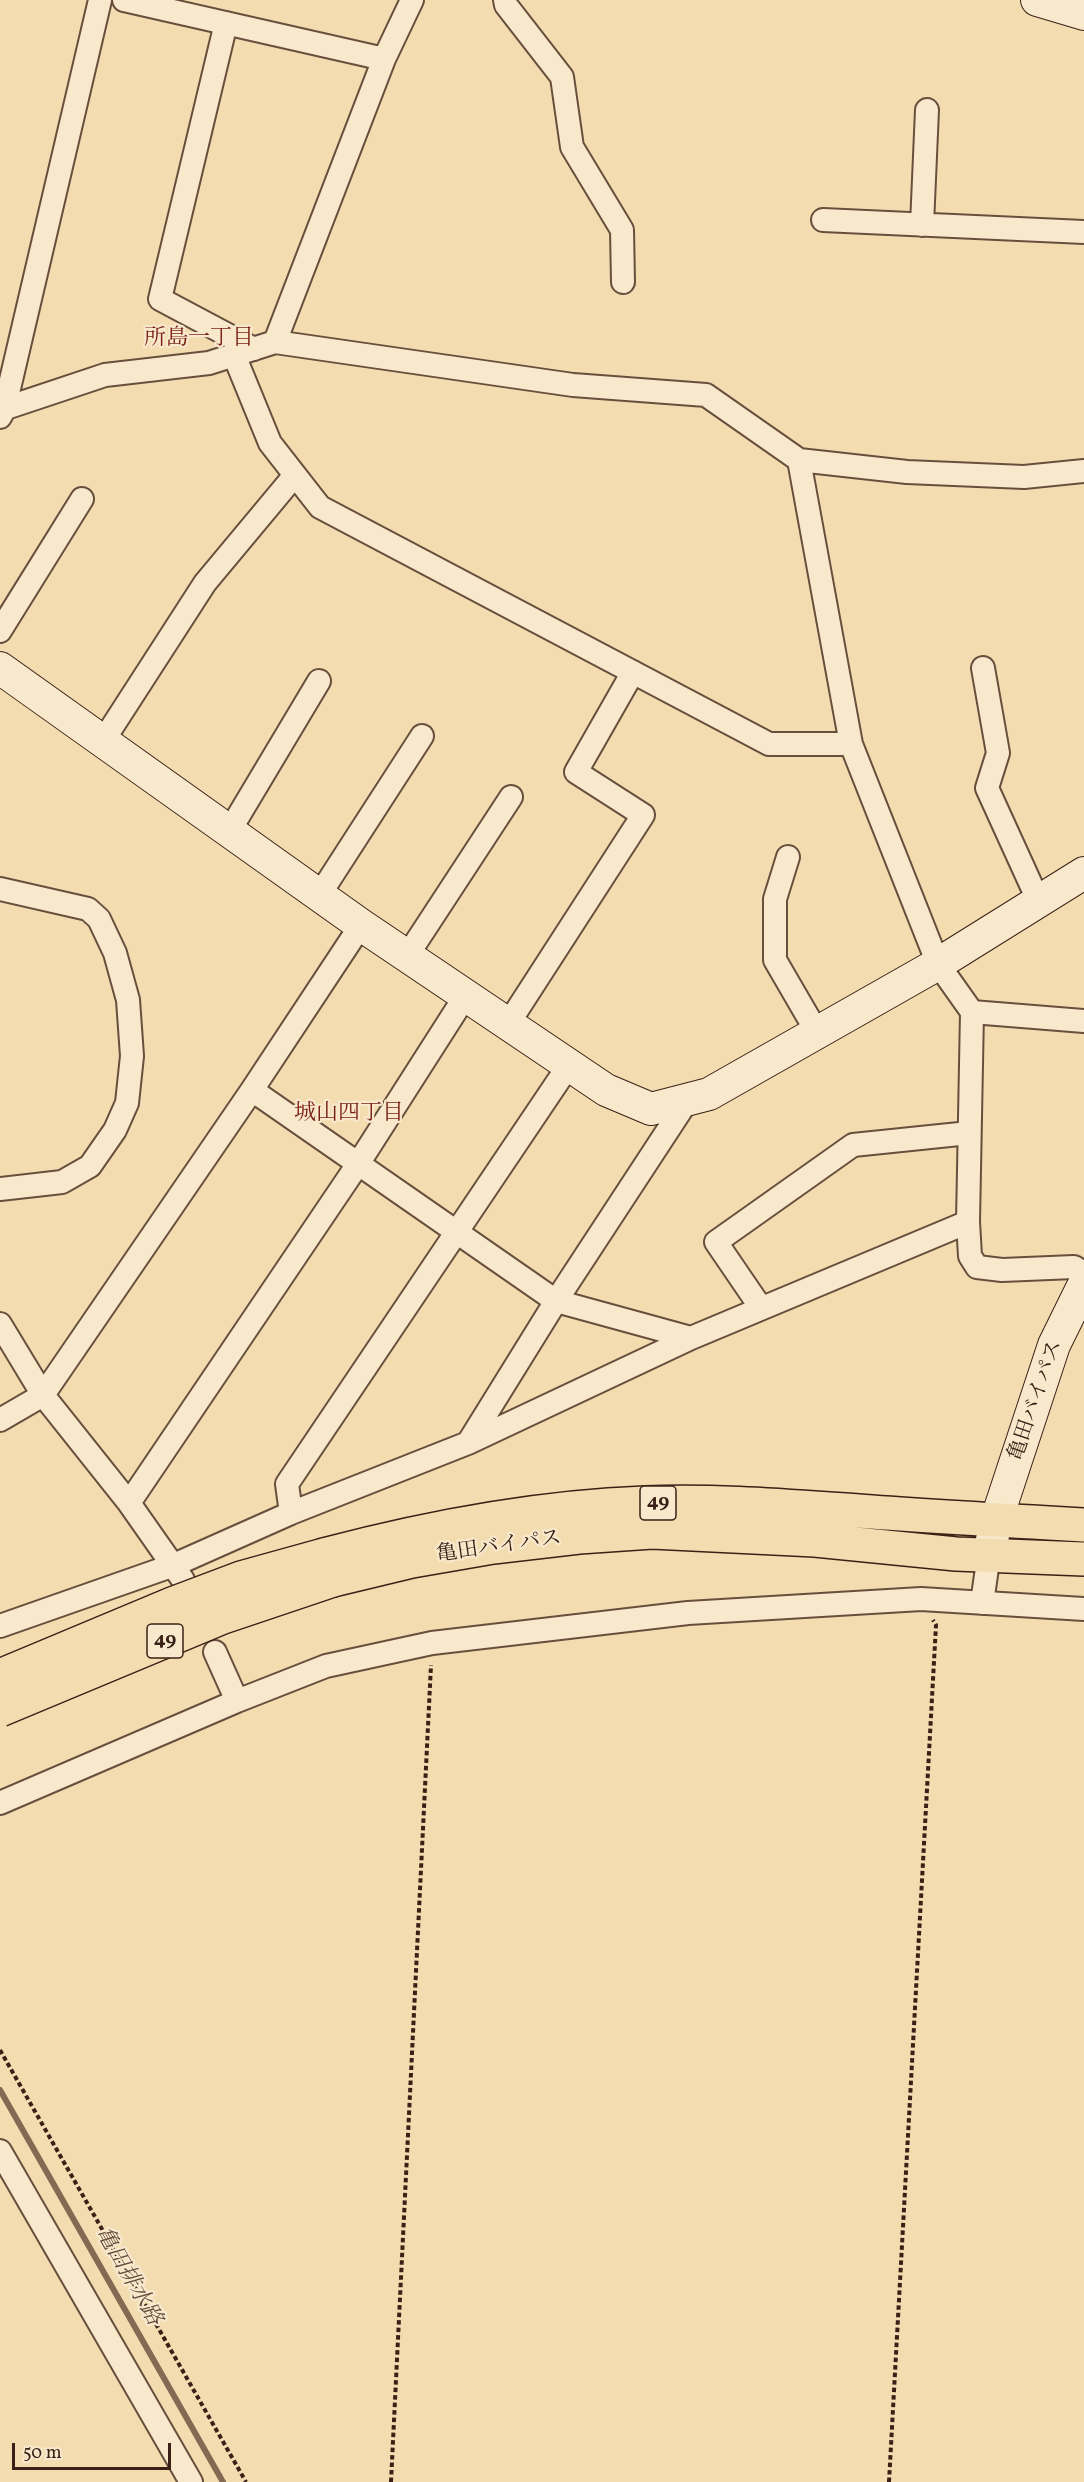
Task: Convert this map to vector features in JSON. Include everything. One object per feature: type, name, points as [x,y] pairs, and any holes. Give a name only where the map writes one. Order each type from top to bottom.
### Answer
[{"type":"highway","name":"亀田バイパス","points":[[0,1710],[223,1617],[398,1536],[486,1518],[626,1504],[738,1504],[996,1521]]},
{"type":"highway","name":"49","points":[[996,1521],[1084,1525]]},
{"type":"highway","name":"亀田バイパス","points":[[0,1676],[241,1578],[412,1561],[494,1547],[579,1537],[652,1532],[815,1540],[956,1554],[989,1554]]},
{"type":"highway","name":"49","points":[[989,1554],[1084,1559]]},
{"type":"street","points":[[1,412],[100,0]]},
{"type":"street","points":[[124,0],[384,59]]},
{"type":"street","points":[[412,0],[254,349],[270,443],[320,507],[769,744],[851,744]]},
{"type":"street","points":[[505,0],[506,5],[562,77],[572,147],[622,230],[623,282]]},
{"type":"street","points":[[1037,0],[1084,14]]},
{"type":"street","points":[[226,23],[160,299],[254,349],[573,385],[706,395],[799,460],[907,472],[1024,477],[1084,471]]},
{"type":"street","points":[[922,225],[927,110]]},
{"type":"street","points":[[823,220],[1084,232]]},
{"type":"street","points":[[1,412],[105,375],[209,363],[254,349]]},
{"type":"street","points":[[799,460],[851,744],[938,964],[972,1012],[968,1222],[970,1256],[977,1267],[1002,1270],[1074,1267],[1084,1273]]},
{"type":"street","points":[[103,741],[205,583],[295,475]]},
{"type":"street","points":[[0,631],[82,499]]},
{"type":"street","points":[[0,668],[361,925],[606,1090],[651,1109],[709,1094],[938,964],[1084,873]]},
{"type":"street","points":[[983,668],[998,753],[987,788],[1038,900]]},
{"type":"street","points":[[508,1024],[643,815],[576,772],[633,672]]},
{"type":"street","points":[[230,830],[319,681]]},
{"type":"street","points":[[320,894],[422,736]]},
{"type":"street","points":[[407,956],[511,797]]},
{"type":"street","points":[[788,857],[775,899],[775,960],[818,1034]]},
{"type":"street","points":[[0,889],[88,909],[99,919],[115,953],[128,1000],[132,1056],[127,1103],[115,1130],[90,1166],[62,1182],[0,1189]]},
{"type":"street","points":[[0,1420],[43,1395],[252,1090],[361,925]]},
{"type":"street","points":[[129,1503],[358,1164],[466,995]]},
{"type":"street","points":[[972,1012],[1084,1021]]},
{"type":"street","points":[[291,1514],[287,1484],[569,1065]]},
{"type":"street","points":[[252,1090],[556,1301],[691,1338]]},
{"type":"street","points":[[468,1443],[556,1301],[687,1101]]},
{"type":"street","points":[[761,1308],[716,1242],[853,1144],[969,1133]]},
{"type":"street","points":[[1,1621],[179,1572],[291,1514],[468,1443],[691,1338],[968,1222]]},
{"type":"street","name":"亀田バイパス","points":[[989,1554],[996,1521],[1054,1345],[1084,1284]]},
{"type":"street","points":[[0,1324],[43,1395],[129,1503],[179,1572]]},
{"type":"street","points":[[982,1603],[989,1554]]},
{"type":"street","points":[[0,1803],[237,1701],[326,1666],[432,1643],[688,1613],[921,1599],[1084,1609]]},
{"type":"street","points":[[215,1652],[237,1701]]},
{"type":"street","points":[[0,2151],[191,2482]]},
{"type":"path","points":[[889,2482],[936,1624],[921,1599]]},
{"type":"path","points":[[391,2482],[432,1643]]},
{"type":"path","points":[[0,2050],[246,2482]]},
{"type":"waterway","name":"亀田排水路","points":[[0,2090],[223,2482]]},
{"type":"district","name":"所島一丁目","points":[[199,340]]},
{"type":"district","name":"城山四丁目","points":[[349,1115]]}]
